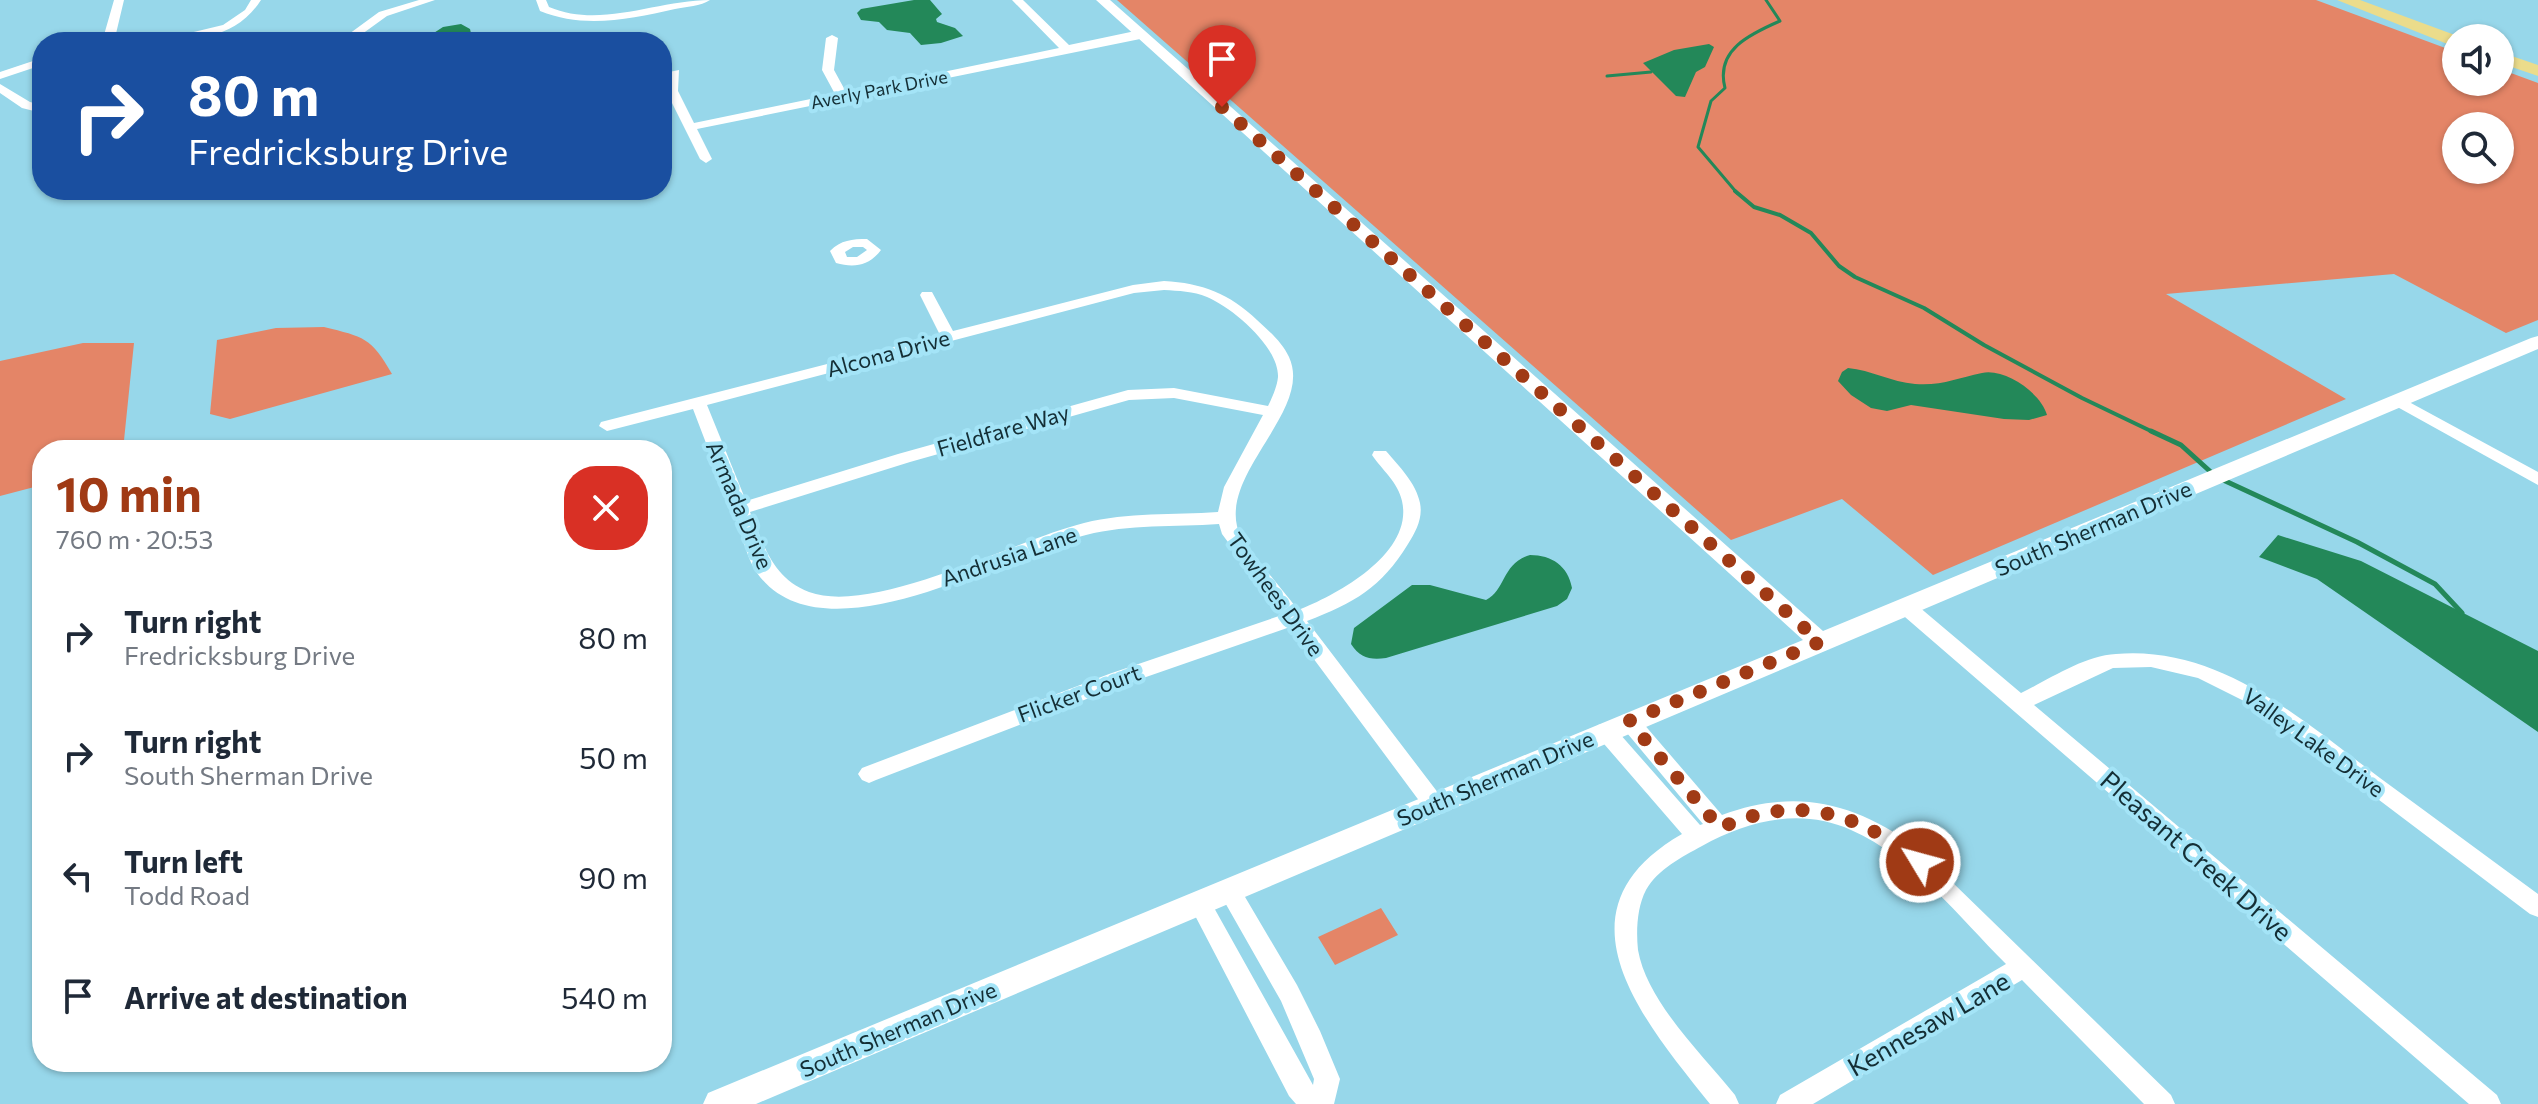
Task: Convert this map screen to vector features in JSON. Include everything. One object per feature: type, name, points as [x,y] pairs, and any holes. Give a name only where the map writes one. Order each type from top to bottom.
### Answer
[{"type":"main road","points":[[2345,0],[2442,36]]},
{"type":"main road","points":[[2514,62],[2538,71]]},
{"type":"street","points":[[111,32],[119,0]]},
{"type":"street","points":[[207,32],[222,29],[252,10],[256,0]]},
{"type":"street","points":[[357,32],[402,3],[430,0]]},
{"type":"street","points":[[541,0],[544,9],[551,14],[587,18],[705,0]]},
{"type":"street","points":[[1017,0],[1067,50]]},
{"type":"street","points":[[1102,0],[1820,642]]},
{"type":"street","name":"Averly Park Drive","points":[[690,127],[1067,50],[1079,45],[1142,35]]},
{"type":"street","points":[[832,38],[828,70],[842,96]]},
{"type":"street","points":[[0,76],[32,65]]},
{"type":"street","points":[[675,72],[672,91],[706,159]]},
{"type":"street","points":[[0,88],[32,106]]},
{"type":"street","name":"Alcona Drive","points":[[607,426],[1133,289],[1169,286]]},
{"type":"street","name":"Towhees Drive","points":[[1169,286],[1198,288],[1225,299],[1240,310],[1282,356],[1287,370],[1286,383],[1229,494],[1228,530],[1434,804]]},
{"type":"street","points":[[927,295],[949,337]]},
{"type":"street","name":"South Sherman Drive","points":[[719,1104],[2538,342]]},
{"type":"street","name":"Fieldfare Way","points":[[740,509],[904,458],[1128,395],[1174,393],[1271,412]]},
{"type":"street","points":[[2398,401],[2538,479]]},
{"type":"street","name":"Armada Drive","points":[[698,402],[764,569],[776,584],[797,595]]},
{"type":"street","name":"Flicker Court","points":[[869,774],[1056,701],[1291,617],[1346,596],[1367,584],[1408,531],[1413,512],[1409,493],[1380,455]]},
{"type":"street","name":"Andrusia Lane","points":[[797,595],[826,603],[869,602],[1088,529],[1226,518]]},
{"type":"street","name":"Pleasant Creek Drive","points":[[1905,606],[2488,1104]]},
{"type":"street","name":"Valley Lake Drive","points":[[2019,703],[2093,667],[2113,661],[2151,660],[2203,672],[2263,702],[2538,907]]},
{"type":"street","points":[[1629,721],[1720,828]]},
{"type":"street","points":[[1605,731],[1698,838]]},
{"type":"street","points":[[1726,1104],[1642,992],[1628,954],[1628,908],[1640,882],[1660,859],[1743,817],[1779,809],[1817,811],[1855,821],[1887,837],[1920,862],[2162,1104]]},
{"type":"street","points":[[1230,892],[1289,993],[1311,1039],[1327,1079],[1321,1104]]},
{"type":"street","points":[[1200,904],[1298,1087],[1312,1104]]},
{"type":"street","name":"Kennesaw Lane","points":[[1789,1104],[2025,966]]},
{"type":"shaded area","points":[[930,0],[942,14],[936,19],[937,22],[955,28],[963,36],[921,45],[910,33],[887,30],[879,22],[861,20],[857,13],[861,9]]},
{"type":"shaded area","points":[[1117,0],[2316,0],[2442,47],[2442,96],[2514,96],[2514,74],[2538,83],[2538,320],[2506,333],[2394,274],[2166,294],[2346,399],[1933,575],[1842,499],[1731,540]]},
{"type":"shaded area","points":[[461,24],[471,32],[435,32],[443,27]]},
{"type":"shaded area","points":[[1709,44],[1714,47],[1705,67],[1696,72],[1685,97],[1676,96],[1643,63],[1674,50]]},
{"type":"shaded area","points":[[324,327],[365,340],[378,352],[392,374],[230,419],[210,414],[217,340],[276,328]]},
{"type":"shaded area","points":[[83,343],[134,343],[124,440],[32,440],[32,488],[0,496],[0,361]]},
{"type":"shaded area","points":[[1848,368],[1915,384],[1941,383],[1982,373],[2001,374],[2021,384],[2038,398],[2047,415],[2029,420],[1911,405],[1887,411],[1871,408],[1851,395],[1838,381]]},
{"type":"shaded area","points":[[2278,535],[2361,561],[2538,651],[2538,732],[2317,579],[2259,557]]},
{"type":"shaded area","points":[[1530,555],[1558,563],[1567,574],[1572,588],[1567,599],[1557,606],[1386,658],[1366,657],[1351,644],[1354,628],[1412,585],[1430,585],[1486,600],[1497,590],[1514,564]]},
{"type":"shaded area","points":[[1381,908],[1398,935],[1335,965],[1318,937]]},
{"type":"waterway","points":[[1736,192],[1698,147],[1711,101],[1725,88],[1723,75],[1730,54],[1747,38],[1780,21],[1766,0]]},
{"type":"waterway","points":[[1607,76],[1651,72]]},
{"type":"waterway","points":[[1736,192],[1754,207],[1780,215],[1811,233],[1839,266],[1855,277],[1924,308],[1984,345],[2155,433]]},
{"type":"waterway","points":[[2151,431],[2181,445],[2213,474]]},
{"type":"waterway","points":[[2221,479],[2357,542],[2435,584],[2462,613]]},
{"type":"route","points":[[1222,107],[1820,642],[1629,721],[1720,828],[1743,817],[1779,809],[1817,811],[1842,816],[1872,829],[1920,862]]}]
